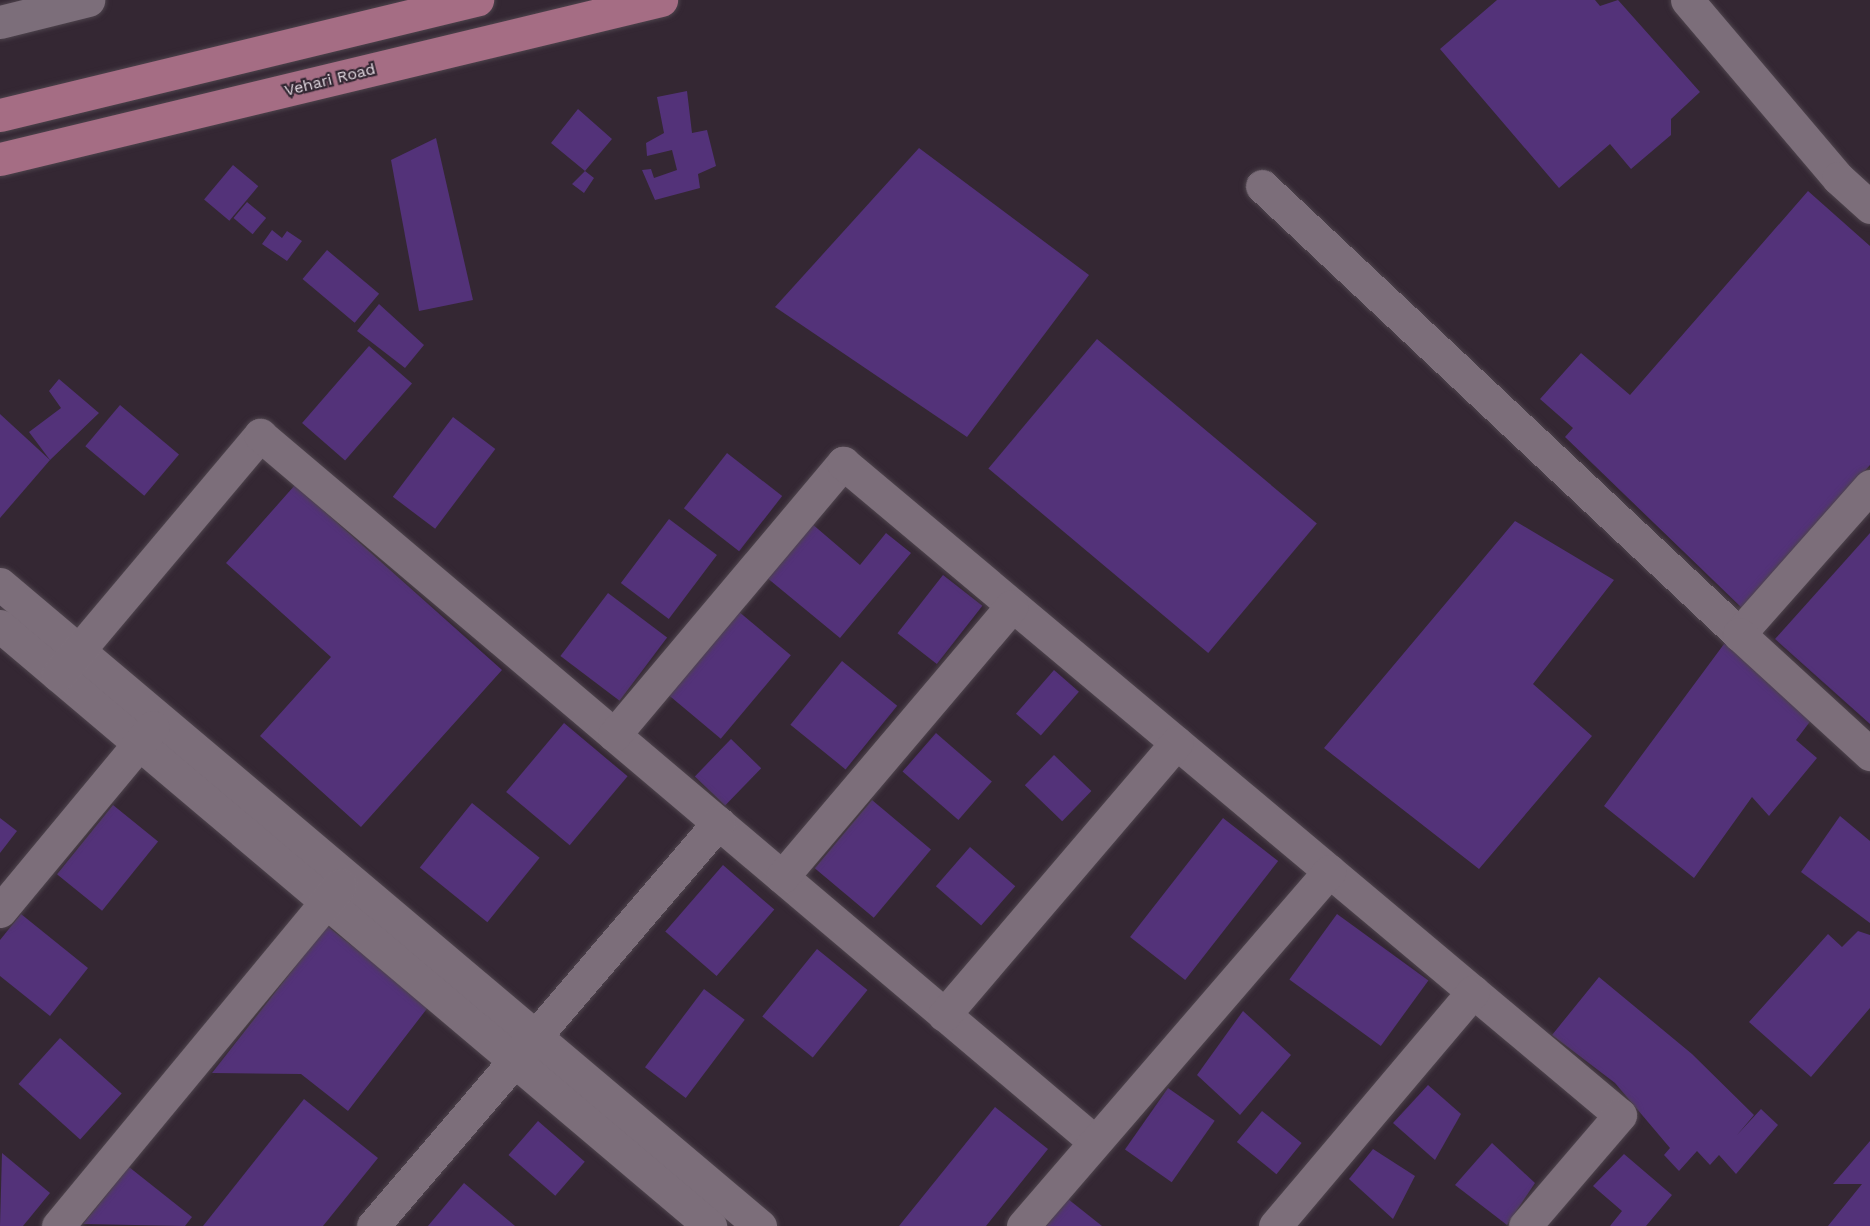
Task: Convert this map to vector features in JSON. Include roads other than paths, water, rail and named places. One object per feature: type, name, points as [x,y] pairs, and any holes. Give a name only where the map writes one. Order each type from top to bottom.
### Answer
[{"type":"main road","points":[[0,115],[477,0]]},
{"type":"main road","name":"Vehari Road","points":[[0,159],[660,0]]},
{"type":"street","points":[[0,22],[88,0]]},
{"type":"street","points":[[1687,0],[1838,178],[1870,207]]},
{"type":"street","points":[[1262,186],[1870,754]]},
{"type":"street","points":[[58,675],[260,435],[1095,1142]]},
{"type":"street","points":[[614,735],[843,463],[1620,1115],[1525,1226]]},
{"type":"street","points":[[1739,634],[1870,486]]},
{"type":"street","points":[[0,584],[534,1035],[748,1222]]},
{"type":"street","points":[[782,877],[1012,606]]},
{"type":"street","points":[[0,626],[710,1226]]},
{"type":"street","points":[[0,911],[160,719]]},
{"type":"street","points":[[944,1015],[1176,743]]},
{"type":"street","points":[[374,1226],[513,1059],[718,823]]},
{"type":"street","points":[[1023,1226],[1329,871]]},
{"type":"street","points":[[58,1226],[346,877]]},
{"type":"street","points":[[1275,1226],[1473,992]]}]
